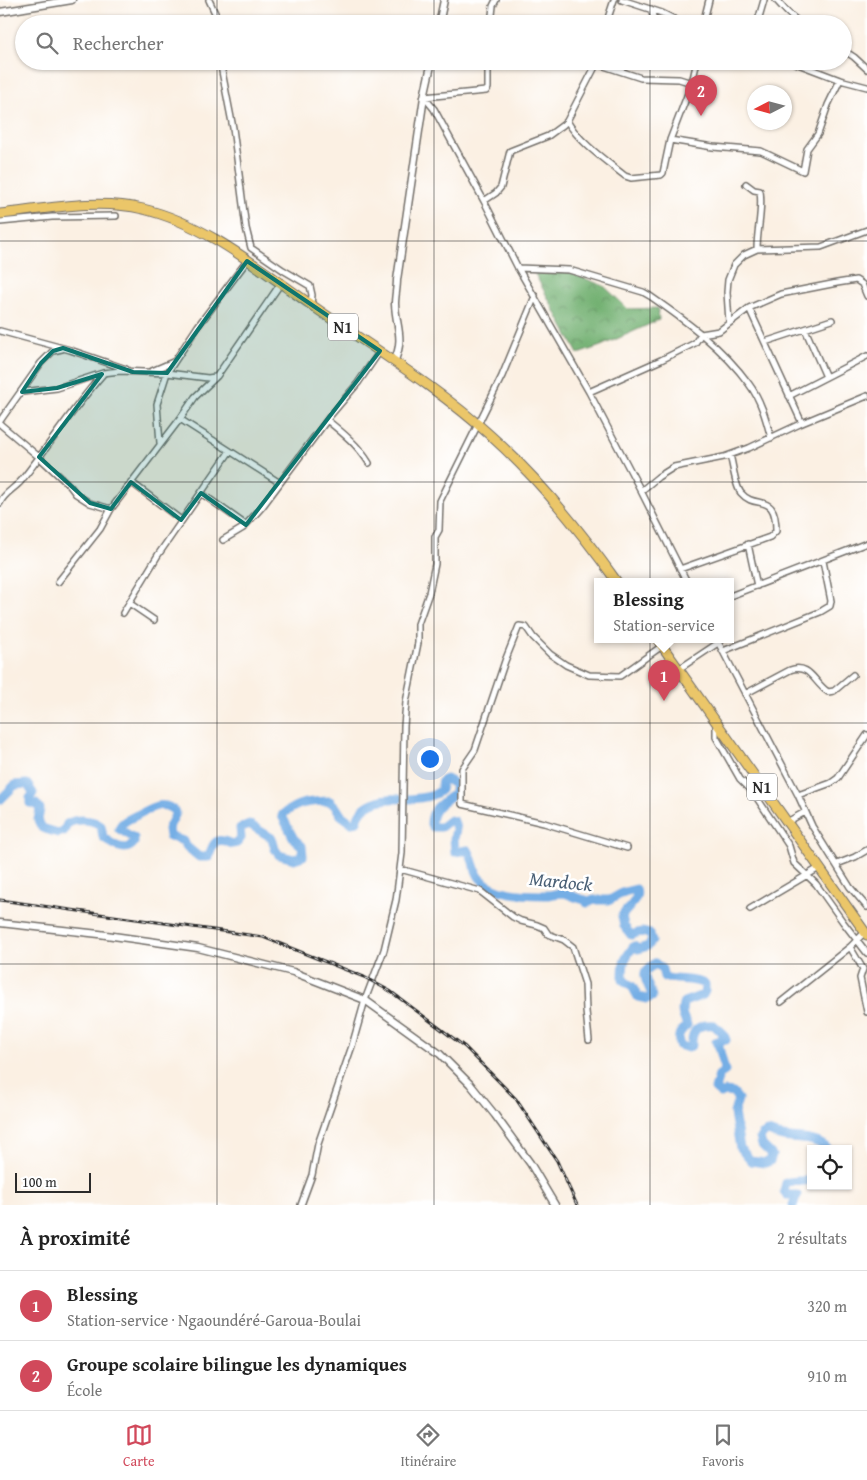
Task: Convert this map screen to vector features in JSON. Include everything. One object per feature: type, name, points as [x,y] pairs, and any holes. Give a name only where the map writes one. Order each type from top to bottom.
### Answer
[{"type":"highway","name":"N1","points":[[0,214],[88,205],[117,205],[142,209],[171,217],[195,228],[380,351],[477,424],[552,497],[614,578]]},
{"type":"highway","name":"N1","points":[[660,643],[866,933]]},
{"type":"street","points":[[0,12],[72,0]]},
{"type":"street","points":[[209,0],[215,15]]},
{"type":"street","points":[[441,15],[444,0]]},
{"type":"street","points":[[492,15],[496,0]]},
{"type":"street","points":[[609,15],[614,0]]},
{"type":"street","points":[[622,0],[666,15]]},
{"type":"street","points":[[705,15],[709,0]]},
{"type":"street","points":[[760,15],[764,0]]},
{"type":"street","points":[[776,0],[790,15]]},
{"type":"street","points":[[648,8],[652,15]]},
{"type":"street","points":[[852,56],[867,69]]},
{"type":"street","points":[[222,70],[233,128],[246,228],[251,248],[310,286],[312,294],[311,305]]},
{"type":"street","points":[[394,362],[398,354],[401,338],[395,302],[424,97],[430,70]]},
{"type":"street","points":[[424,97],[486,92],[488,88],[488,70]]},
{"type":"street","points":[[484,200],[496,193],[501,187],[510,151],[548,136],[559,129],[567,120],[593,70]]},
{"type":"street","points":[[620,70],[641,78],[679,79],[692,83]]},
{"type":"street","points":[[567,120],[573,130],[625,176],[631,178],[661,175],[670,140],[692,83],[695,70]]},
{"type":"street","points":[[814,70],[840,80],[867,86]]},
{"type":"street","points":[[670,140],[713,147],[761,151],[803,171],[807,149],[818,134],[840,80]]},
{"type":"street","points":[[424,97],[434,109],[484,200],[518,268],[589,392],[685,578]]},
{"type":"street","points":[[559,129],[573,130]]},
{"type":"street","points":[[746,184],[754,190],[760,191],[762,204],[757,230],[757,249]]},
{"type":"street","points":[[0,222],[52,217],[116,216]]},
{"type":"street","points":[[729,322],[727,292],[731,272],[739,259],[757,249],[821,248],[867,230]]},
{"type":"street","points":[[160,442],[157,404],[167,373],[198,326],[247,261]]},
{"type":"street","points":[[518,268],[569,270],[643,292],[701,334],[723,354],[750,385],[763,411],[771,438]]},
{"type":"street","points":[[589,392],[695,343],[701,334],[719,331],[749,308],[782,294],[859,281],[867,296]]},
{"type":"street","points":[[58,582],[100,530],[111,509],[194,397],[217,376],[281,284]]},
{"type":"street","points":[[301,1205],[312,1175],[318,1144],[352,1046],[364,1000],[384,950],[396,900],[402,844],[406,702],[418,643],[418,624],[435,564],[435,537],[439,530],[440,501],[502,376],[534,296]]},
{"type":"street","points":[[749,308],[802,423]]},
{"type":"street","points":[[764,342],[832,320]]},
{"type":"street","points":[[805,329],[826,377]]},
{"type":"street","points":[[0,331],[63,348],[133,372]]},
{"type":"street","points":[[63,348],[53,351],[41,363],[0,423],[39,457],[76,494],[90,503],[111,509]]},
{"type":"street","points":[[223,540],[246,525],[262,507],[327,420],[358,383],[380,351]]},
{"type":"street","points":[[789,396],[867,356]]},
{"type":"street","points":[[149,372],[174,361]]},
{"type":"street","points":[[22,392],[56,388],[103,373],[120,371],[167,373],[208,378],[217,376]]},
{"type":"street","points":[[0,503],[8,492],[19,483],[65,420],[103,373]]},
{"type":"street","points":[[641,491],[674,467],[730,455],[867,396]]},
{"type":"street","points":[[180,418],[230,452],[280,482]]},
{"type":"street","points":[[327,420],[362,452],[369,463]]},
{"type":"street","points":[[123,613],[181,520],[230,452]]},
{"type":"street","points":[[680,569],[774,534],[776,531],[776,521],[772,508],[769,505],[746,497],[739,490],[730,455]]},
{"type":"street","points":[[131,482],[181,520]]},
{"type":"street","points":[[201,493],[246,525]]},
{"type":"street","points":[[734,595],[867,543]]},
{"type":"street","points":[[748,544],[757,586]]},
{"type":"street","points":[[723,651],[820,612],[830,606],[831,601],[823,561]]},
{"type":"street","points":[[130,603],[154,620]]},
{"type":"street","points":[[627,848],[544,823],[462,804],[462,769],[475,750],[519,626],[526,627],[550,654],[566,665],[589,675],[620,676],[660,643]]},
{"type":"street","points":[[679,669],[715,643]]},
{"type":"street","points":[[719,643],[823,845],[837,864],[850,887],[867,907]]},
{"type":"street","points":[[746,694],[790,670],[798,668],[805,670],[828,692],[834,691],[853,675]]},
{"type":"street","points":[[716,722],[716,737],[740,779],[753,792],[776,825],[789,846],[796,865],[816,884],[867,952]]},
{"type":"street","points":[[798,795],[838,778],[867,735]]},
{"type":"street","points":[[787,822],[805,812]]},
{"type":"street","points":[[837,864],[867,850]]},
{"type":"street","points":[[400,868],[480,890],[513,917],[544,928],[548,934],[564,940],[574,947],[585,984],[589,1040]]},
{"type":"street","points":[[750,909],[820,868]]},
{"type":"street","points":[[0,923],[198,948],[293,972],[364,1000],[440,1054],[470,1084],[524,1155],[555,1205]]},
{"type":"street","points":[[781,1002],[866,933]]},
{"type":"street","points":[[850,947],[863,968],[860,978],[867,1012]]},
{"type":"highlighted area","points":[[247,261],[380,351],[246,525],[201,493],[181,520],[131,482],[111,509],[90,503],[39,457],[102,374],[57,388],[22,392],[41,363],[53,351],[63,348],[133,372],[167,373]]},
{"type":"green space","points":[[566,271],[604,286],[628,309],[658,308],[659,320],[601,346],[578,354],[535,274]]},
{"type":"waterway","name":"Mardock","points":[[408,799],[434,795],[441,790],[442,782],[446,779],[455,784],[455,793],[436,809],[433,813],[431,824],[433,827],[441,827],[450,820],[454,821],[456,829],[454,839],[455,852],[468,850],[480,878],[494,888],[521,894],[549,895],[564,893],[586,900],[587,903],[594,900],[610,900],[624,892],[636,889],[635,900],[622,916],[624,926],[631,935],[641,932],[650,934],[652,941],[648,946],[638,949],[634,946],[630,951],[624,962],[623,980],[632,986],[638,997],[647,999],[652,997],[645,973],[655,963],[662,969],[664,977],[705,984],[703,995],[684,1002],[682,1011],[687,1025],[680,1034],[679,1045],[688,1048],[692,1045],[694,1032],[704,1025],[714,1025],[724,1035],[726,1040],[716,1042],[725,1071],[719,1075],[715,1089],[721,1094],[725,1092],[733,1093],[738,1099],[734,1113],[740,1148],[751,1161],[765,1163],[770,1161],[772,1155],[762,1145],[760,1138],[767,1132],[783,1137],[818,1142],[823,1145]]},
{"type":"waterway","name":"Mardock","points":[[0,800],[15,785],[27,784],[33,793],[30,803],[36,804],[40,809],[38,820],[42,828],[58,833],[64,831],[67,824],[71,822],[89,821],[101,826],[103,837],[114,845],[123,848],[127,848],[134,843],[134,838],[119,829],[126,820],[156,806],[167,806],[176,813],[168,829],[169,836],[183,841],[199,857],[208,857],[214,844],[218,841],[232,844],[237,843],[241,838],[240,828],[249,824],[272,838],[279,855],[294,859],[303,856],[302,846],[294,839],[282,816],[289,810],[305,803],[330,801],[341,815],[352,823],[357,821],[363,810],[373,803],[386,799],[399,799]]},
{"type":"waterway","name":"Mardock","points":[[793,1205],[797,1195],[787,1195],[784,1191],[786,1183],[807,1180]]},
{"type":"railway","points":[[0,900],[263,937],[364,977],[390,991],[465,1047],[516,1099],[557,1161],[577,1205]]},
{"type":"place","name":"Groupe scolaire bilingue les dynamiques","points":[[701,116]]},
{"type":"place","name":"Blessing","points":[[664,701]]}]
